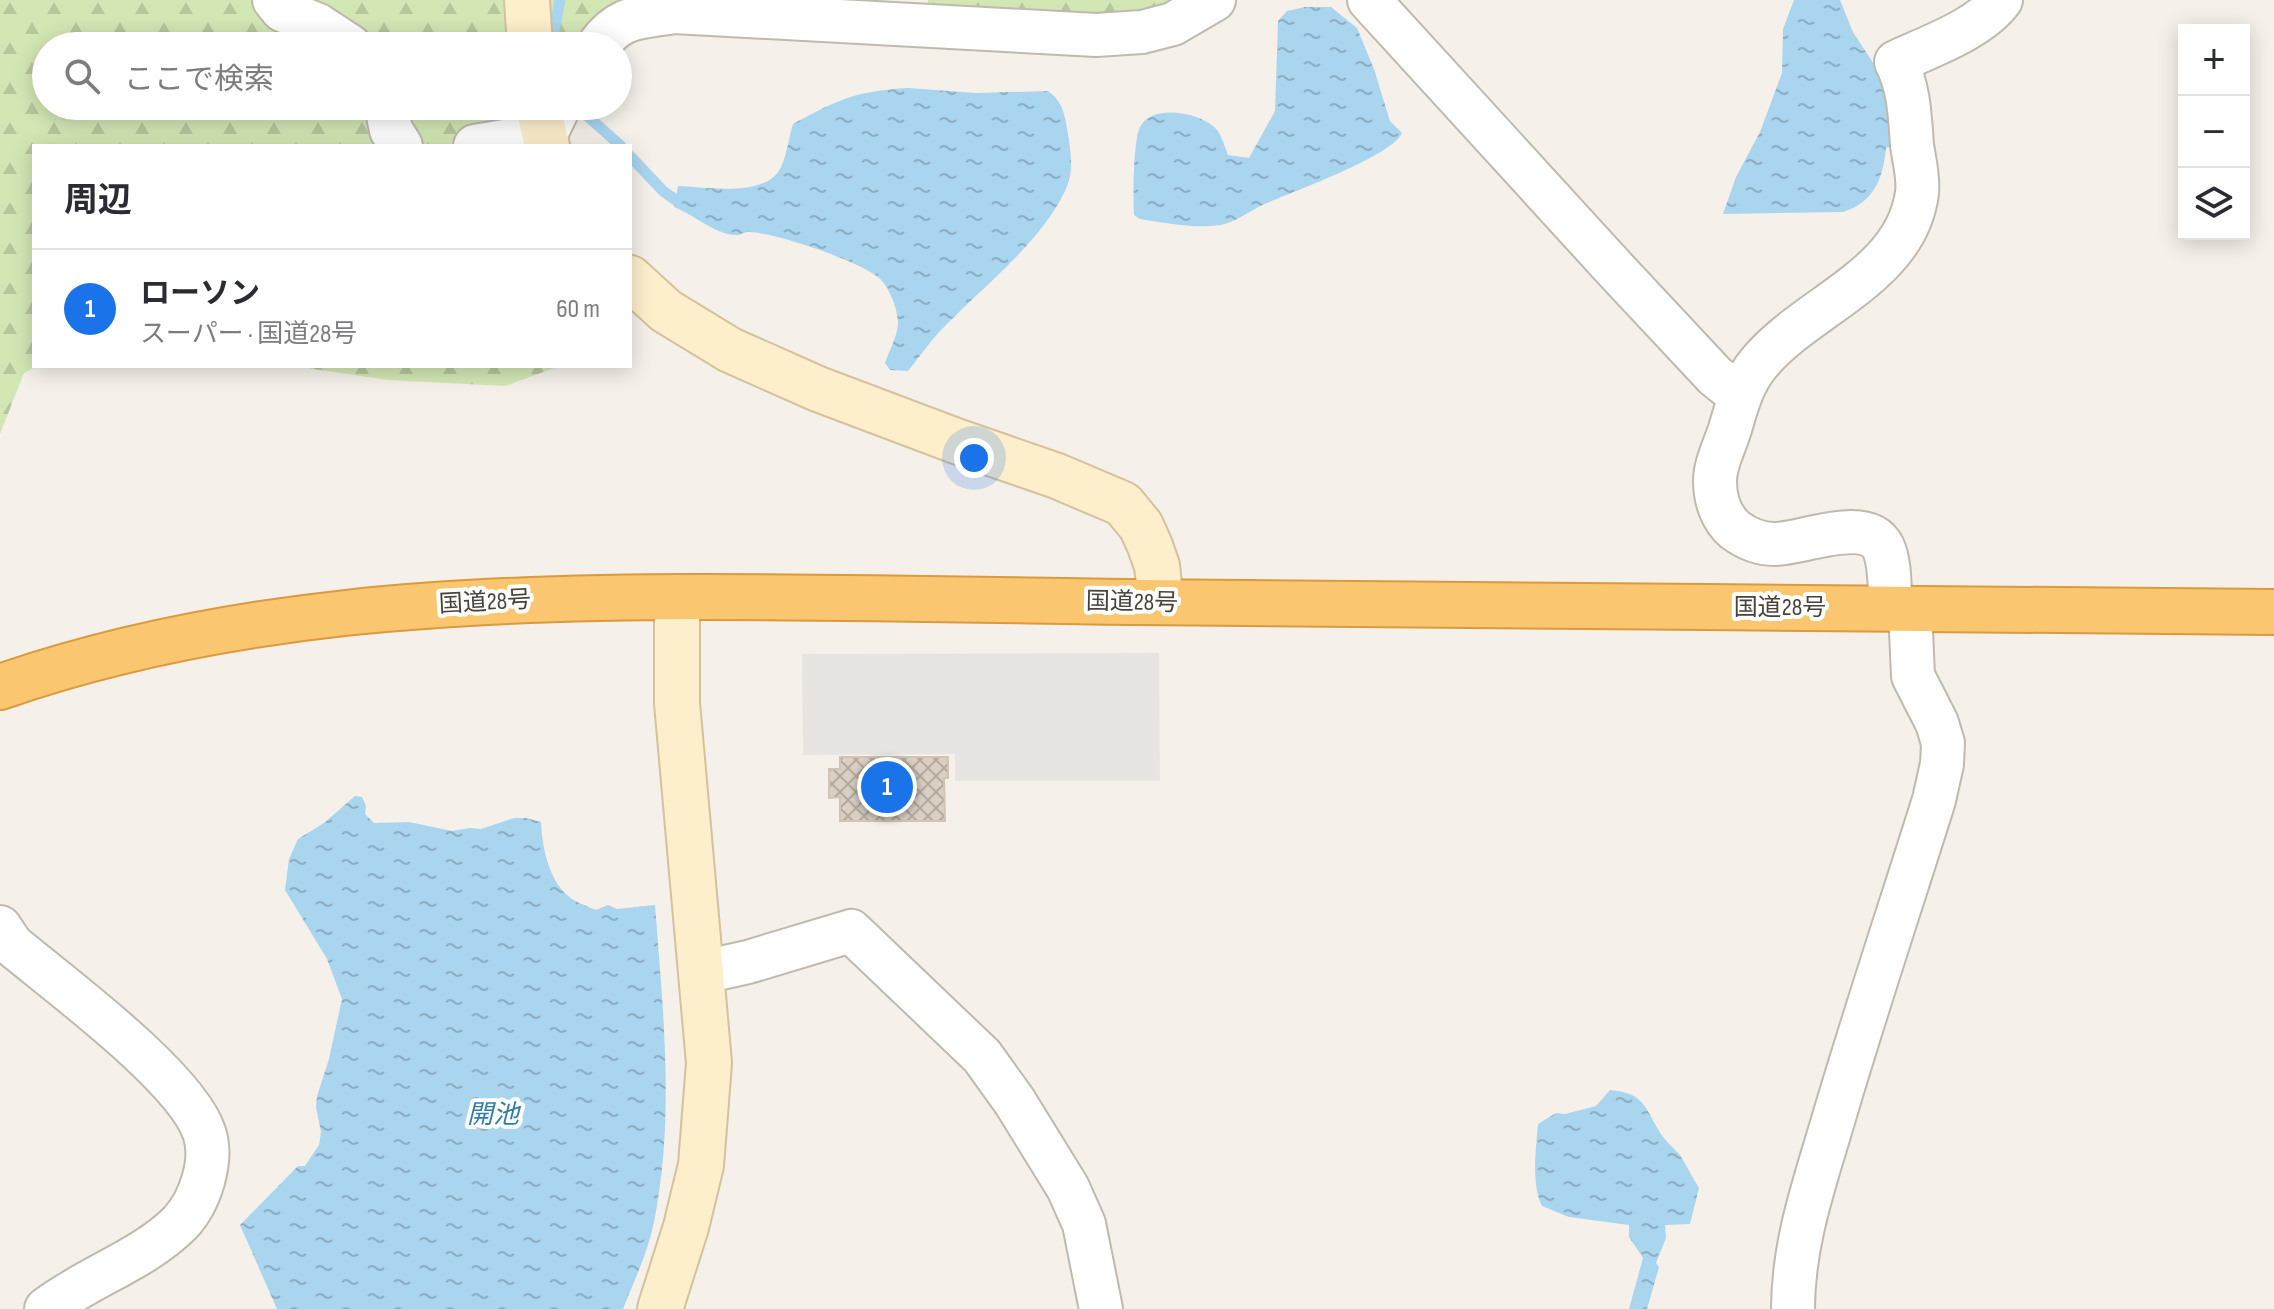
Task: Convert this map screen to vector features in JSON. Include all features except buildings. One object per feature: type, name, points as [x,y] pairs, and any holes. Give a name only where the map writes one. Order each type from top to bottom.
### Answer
[{"type":"highway","name":"国道28号","points":[[0,687],[41,672],[148,645],[357,610],[497,600],[677,597],[2274,612]]},
{"type":"street","points":[[274,0],[282,10],[329,32]]},
{"type":"street","points":[[527,0],[529,32]]},
{"type":"street","points":[[610,32],[628,19],[674,12],[1096,35],[1142,32],[1173,24],[1214,0]]},
{"type":"street","points":[[1369,0],[1715,376],[1740,396]]},
{"type":"street","points":[[1793,1309],[1799,1238],[1855,1046],[1934,800],[1943,743],[1937,723],[1913,676],[1900,608],[1882,545],[1870,535],[1858,531],[1773,544],[1746,538],[1732,527],[1719,510],[1715,480],[1745,382],[1770,351],[1874,268],[1900,240],[1917,192],[1910,114],[1903,75],[1896,62],[1983,18],[2001,0]]},
{"type":"street","points":[[389,120],[400,144]]},
{"type":"street","points":[[487,144],[528,137],[547,124]]},
{"type":"street","points":[[632,280],[666,311],[730,350],[818,389],[1057,476],[1123,504],[1141,526],[1150,546],[1157,566],[1161,602]]},
{"type":"street","points":[[660,1309],[686,1227],[701,1165],[709,1063],[677,703],[677,597]]},
{"type":"street","points":[[0,927],[12,945],[142,1054],[182,1095],[196,1114],[205,1134],[207,1156],[204,1176],[193,1206],[180,1223],[153,1245],[69,1292],[46,1309]]},
{"type":"street","points":[[703,972],[851,931],[982,1056],[1015,1102],[1068,1188],[1084,1224],[1101,1309]]},
{"type":"green space","points":[[0,0],[619,0],[584,32],[32,32],[32,120],[539,120],[536,144],[32,144],[34,368],[24,373],[0,434]]},
{"type":"green space","points":[[928,0],[1184,0],[1161,14],[1056,19],[927,9]]},
{"type":"green space","points":[[307,368],[554,368],[505,386],[388,380]]},
{"type":"shaded area","points":[[1159,653],[1160,781],[955,781],[955,754],[803,755],[802,654]]},
{"type":"water","points":[[1794,0],[1840,0],[1853,32],[1883,78],[1895,145],[1886,148],[1875,188],[1854,208],[1843,212],[1723,214],[1736,177],[1760,132],[1782,73],[1783,29]]},
{"type":"water","points":[[1331,7],[1357,28],[1390,121],[1402,133],[1380,152],[1360,163],[1226,224],[1180,225],[1140,219],[1134,215],[1136,145],[1140,127],[1146,119],[1179,113],[1202,119],[1218,131],[1228,155],[1249,158],[1275,111],[1278,21],[1287,11]]},
{"type":"water","points":[[908,88],[976,93],[1048,91],[1063,112],[1071,166],[1066,189],[1043,227],[943,328],[908,371],[890,370],[885,363],[898,323],[892,299],[879,278],[855,264],[795,242],[759,233],[737,235],[720,232],[674,207],[678,186],[719,189],[750,187],[774,177],[783,162],[793,124],[823,108],[861,94]]},
{"type":"water","name":"開池","points":[[355,796],[362,797],[365,814],[374,823],[409,822],[452,831],[481,829],[514,818],[541,822],[551,870],[560,888],[570,897],[596,910],[608,905],[617,909],[655,905],[665,1064],[664,1143],[654,1222],[623,1309],[277,1309],[240,1225],[298,1166],[305,1166],[319,1145],[321,1132],[317,1096],[342,999],[327,959],[285,890],[289,859],[298,839],[324,823]]},
{"type":"water","points":[[1610,1090],[1636,1097],[1646,1107],[1699,1188],[1690,1224],[1665,1225],[1666,1238],[1656,1263],[1659,1267],[1647,1309],[1629,1309],[1643,1258],[1629,1237],[1629,1225],[1569,1217],[1542,1206],[1536,1187],[1538,1124],[1556,1113],[1565,1114],[1596,1106]]},
{"type":"waterway","points":[[554,32],[560,0]]},
{"type":"waterway","points":[[592,120],[619,144]]},
{"type":"waterway","points":[[632,158],[663,191],[677,201]]},
{"type":"place","name":"ローソン","points":[[887,787]]}]
